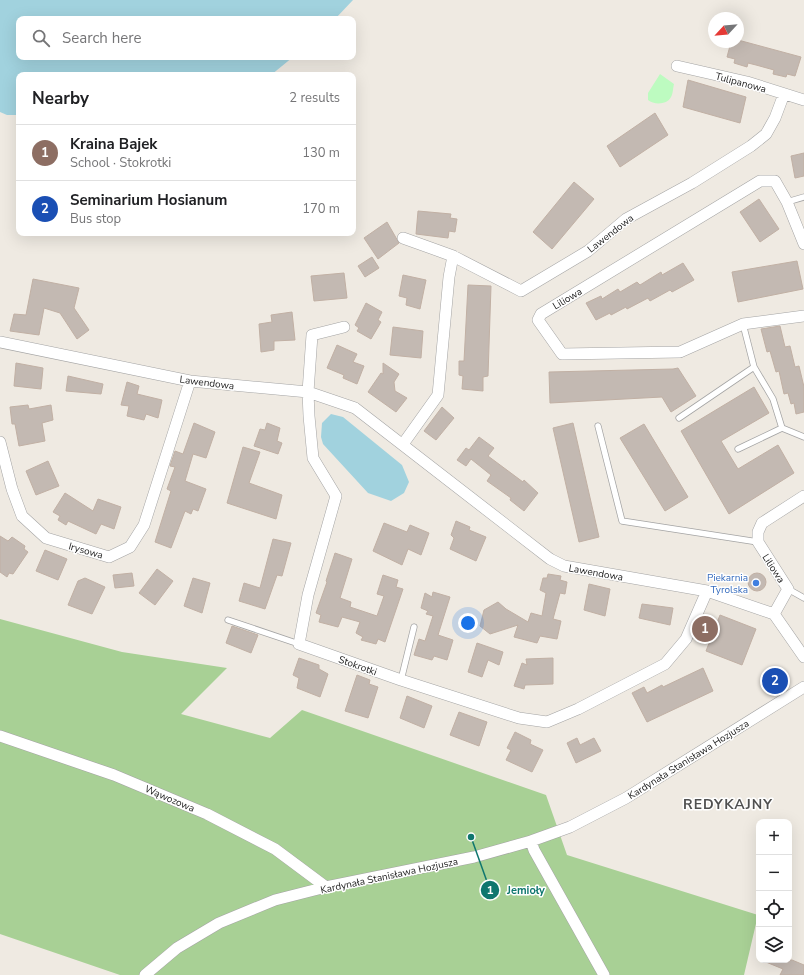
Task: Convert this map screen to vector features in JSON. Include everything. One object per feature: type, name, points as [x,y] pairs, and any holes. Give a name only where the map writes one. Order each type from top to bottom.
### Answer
[{"type":"street","name":"Tulipanowa","points":[[677,66],[747,82],[804,100]]},
{"type":"street","name":"Lawendowa","points":[[403,238],[453,256],[521,291],[588,251],[626,219],[692,183],[751,146],[766,134],[775,118],[784,94]]},
{"type":"street","name":"Liliowa","points":[[804,244],[787,202],[775,182],[760,181],[541,314],[538,320],[562,354],[680,352],[743,324],[804,316]]},
{"type":"street","points":[[402,444],[438,395],[449,277],[453,256]]},
{"type":"street","points":[[300,644],[308,595],[336,496],[313,458],[308,392],[312,335],[344,327]]},
{"type":"street","name":"Lawendowa","points":[[0,342],[190,381],[308,392],[355,408],[542,554],[564,566],[707,592],[774,614]]},
{"type":"street","name":"Irysowa","points":[[0,442],[12,489],[22,516],[46,538],[109,557],[130,547],[144,525],[190,381]]},
{"type":"street","name":"Liliowa","points":[[774,614],[788,589],[758,542],[758,532],[762,523],[804,496]]},
{"type":"street","name":"Stokrotki","points":[[300,644],[401,680],[519,718],[547,722],[578,709],[665,664],[686,639],[707,592]]},
{"type":"street","points":[[774,614],[804,657]]},
{"type":"street","name":"Kardynała Stanisława Hozjusza","points":[[145,975],[177,948],[219,923],[275,900],[326,887],[474,857],[531,841],[570,827],[626,798],[804,686]]},
{"type":"street","name":"Wąwozowa","points":[[0,736],[114,775],[207,814],[275,849],[326,887]]},
{"type":"street","points":[[531,841],[604,975]]},
{"type":"lane","points":[[787,202],[804,197]]},
{"type":"lane","points":[[743,324],[754,367],[773,399],[782,428]]},
{"type":"lane","points":[[679,418],[754,367]]},
{"type":"lane","name":"Liliowa","points":[[598,426],[622,521],[758,542]]},
{"type":"lane","points":[[738,449],[782,428],[804,437]]},
{"type":"lane","points":[[788,589],[804,598]]},
{"type":"lane","points":[[228,620],[300,644]]},
{"type":"lane","points":[[401,680],[414,627]]},
{"type":"green space","points":[[660,74],[674,84],[672,94],[667,102],[651,102],[648,100],[648,93]]},
{"type":"green space","points":[[0,619],[122,652],[227,668],[181,714],[270,738],[302,710],[546,795],[567,855],[756,914],[756,924],[744,975],[120,975],[0,934]]},
{"type":"water","points":[[0,0],[353,0],[338,16],[16,16],[16,60],[289,60],[275,72],[16,72],[16,115],[7,115],[0,112]]},
{"type":"water","points":[[331,414],[343,417],[402,465],[409,482],[404,493],[391,501],[368,493],[323,444],[321,437],[322,423]]},
{"type":"building","points":[[744,42],[801,57],[795,76],[787,74],[786,77],[773,74],[774,70],[748,63],[747,67],[734,63],[735,59],[727,57],[729,48],[744,48]]},
{"type":"building","points":[[688,80],[746,97],[740,123],[683,107]]},
{"type":"building","points":[[655,113],[668,135],[620,167],[607,146]]},
{"type":"building","points":[[804,153],[804,176],[795,178],[791,156]]},
{"type":"building","points":[[574,182],[594,199],[552,249],[533,232]]},
{"type":"building","points":[[759,199],[779,229],[760,242],[740,212]]},
{"type":"building","points":[[418,211],[451,214],[450,218],[457,219],[455,232],[449,231],[448,238],[416,234]]},
{"type":"building","points":[[387,222],[399,243],[378,259],[364,238]]},
{"type":"building","points":[[372,257],[379,268],[365,277],[358,266]]},
{"type":"building","points":[[797,261],[803,289],[738,302],[732,272]]},
{"type":"building","points":[[683,263],[694,280],[672,292],[670,290],[650,301],[648,298],[627,309],[626,307],[611,315],[610,313],[596,320],[586,303],[601,296],[602,299],[618,289],[620,292],[637,282],[640,285],[661,272],[662,275]]},
{"type":"building","points":[[344,273],[347,298],[314,301],[311,276]]},
{"type":"building","points":[[403,275],[426,280],[420,309],[406,305],[407,298],[399,296]]},
{"type":"building","points":[[33,279],[79,288],[74,308],[89,330],[77,339],[60,313],[44,308],[39,335],[10,331],[14,314],[26,315]]},
{"type":"building","points":[[468,285],[491,286],[488,376],[483,377],[483,391],[462,389],[463,376],[459,375],[459,361],[464,361]]},
{"type":"building","points":[[366,303],[382,312],[378,320],[381,322],[371,339],[357,331],[359,328],[355,325]]},
{"type":"building","points":[[292,312],[295,340],[274,341],[274,350],[261,352],[259,324],[272,322],[271,315]]},
{"type":"building","points":[[780,326],[785,347],[790,346],[795,367],[799,366],[804,387],[804,412],[796,414],[794,403],[791,404],[788,393],[784,394],[779,371],[776,372],[770,351],[767,352],[761,329]]},
{"type":"building","points":[[393,327],[423,331],[421,358],[390,355]]},
{"type":"building","points":[[337,345],[357,354],[353,362],[364,366],[357,384],[343,378],[344,375],[327,368]]},
{"type":"building","points":[[16,363],[43,368],[41,389],[14,386]]},
{"type":"building","points":[[383,363],[399,374],[394,382],[395,391],[407,398],[396,412],[368,392],[381,373],[383,374]]},
{"type":"building","points":[[678,368],[696,396],[671,412],[662,397],[550,403],[549,372]]},
{"type":"building","points":[[68,376],[103,384],[101,394],[66,391]]},
{"type":"building","points":[[127,382],[139,386],[137,394],[162,400],[158,418],[146,414],[144,420],[127,416],[129,406],[121,405]]},
{"type":"building","points":[[754,387],[769,413],[721,441],[738,469],[778,445],[794,473],[729,514],[681,431]]},
{"type":"building","points":[[28,405],[29,409],[51,405],[53,420],[42,423],[45,441],[19,446],[15,424],[12,424],[10,407]]},
{"type":"building","points":[[442,407],[454,418],[436,440],[424,431]]},
{"type":"building","points":[[194,423],[215,432],[206,458],[193,454],[185,481],[206,489],[198,511],[193,509],[191,514],[185,511],[171,548],[155,542],[171,491],[167,489],[175,467],[170,466],[175,451],[183,454]]},
{"type":"building","points":[[267,423],[280,428],[277,441],[282,443],[278,454],[254,446],[260,429],[265,430]]},
{"type":"building","points":[[573,423],[599,537],[579,542],[553,428]]},
{"type":"building","points":[[644,424],[688,497],[665,511],[620,438]]},
{"type":"building","points":[[479,437],[494,448],[488,456],[523,482],[524,480],[538,493],[524,511],[510,500],[511,498],[487,481],[491,475],[471,459],[466,466],[457,460],[466,448],[469,450]]},
{"type":"building","points":[[243,447],[260,452],[249,483],[282,495],[276,519],[227,503]]},
{"type":"building","points":[[48,461],[59,486],[36,495],[26,471]]},
{"type":"building","points":[[65,493],[93,511],[98,499],[121,507],[114,529],[101,524],[96,534],[68,521],[66,525],[58,520],[60,516],[53,512]]},
{"type":"building","points":[[456,521],[470,527],[469,530],[486,537],[476,561],[450,549],[454,538],[451,535]]},
{"type":"building","points":[[384,523],[407,532],[410,525],[429,533],[421,555],[408,549],[402,565],[373,551]]},
{"type":"building","points":[[0,536],[8,541],[12,537],[25,546],[24,549],[28,552],[13,574],[9,573],[7,577],[0,572]]},
{"type":"building","points":[[273,539],[291,543],[282,576],[277,575],[265,609],[239,601],[244,583],[260,588]]},
{"type":"building","points":[[45,550],[67,559],[58,580],[36,571]]},
{"type":"building","points":[[335,553],[352,559],[340,598],[351,602],[350,607],[377,616],[384,596],[377,594],[383,575],[398,580],[396,587],[403,589],[385,642],[378,639],[376,644],[361,640],[363,637],[356,633],[360,622],[342,617],[338,627],[319,622],[321,615],[316,613]]},
{"type":"building","points":[[157,569],[173,581],[155,605],[139,593]]},
{"type":"building","points":[[132,573],[134,586],[115,588],[113,575]]},
{"type":"building","points":[[757,573],[763,576],[766,582],[763,588],[757,591],[751,588],[748,582],[751,576]]},
{"type":"building","points":[[548,574],[561,576],[560,580],[567,582],[565,594],[560,593],[553,619],[561,621],[557,639],[540,636],[537,643],[514,637],[518,625],[490,634],[480,626],[484,610],[498,602],[506,609],[528,622],[531,613],[542,616],[546,593],[540,590],[543,578],[547,578]]},
{"type":"building","points":[[85,578],[105,587],[92,614],[68,605],[78,581]]},
{"type":"building","points":[[193,578],[210,583],[202,613],[184,606]]},
{"type":"building","points":[[589,584],[610,589],[605,616],[584,610]]},
{"type":"building","points":[[433,592],[450,597],[438,635],[453,640],[447,660],[434,656],[432,660],[414,655],[419,639],[425,641],[433,616],[426,614],[428,611],[421,608],[425,593],[432,597]]},
{"type":"building","points":[[642,604],[673,608],[670,625],[639,618]]},
{"type":"building","points":[[720,615],[756,629],[742,665],[706,651]]},
{"type":"building","points":[[232,626],[258,635],[251,653],[226,643]]},
{"type":"building","points":[[477,643],[503,652],[499,665],[488,660],[482,677],[468,672]]},
{"type":"building","points":[[299,658],[319,665],[319,669],[328,674],[320,697],[297,688],[299,678],[293,675]]},
{"type":"building","points":[[553,658],[553,684],[525,685],[524,689],[514,686],[522,663],[527,665],[526,659]]},
{"type":"building","points":[[703,668],[713,691],[647,722],[632,693],[644,687],[647,693]]},
{"type":"building","points":[[357,675],[370,680],[369,684],[378,687],[368,718],[345,711]]},
{"type":"building","points":[[407,696],[432,706],[424,728],[400,718]]},
{"type":"building","points":[[459,712],[487,722],[479,746],[450,735]]},
{"type":"building","points":[[515,732],[531,740],[530,744],[543,750],[532,772],[506,760],[511,750],[507,748]]},
{"type":"building","points":[[577,738],[580,745],[594,738],[601,751],[576,763],[567,743]]},
{"type":"building","points":[[792,960],[804,965],[804,975],[780,975],[783,969],[768,963],[792,963]]},
{"type":"place","name":"Piekarnia Tyrolska","points":[[756,583]]},
{"type":"place","name":"Kraina Bajek","points":[[705,629]]},
{"type":"place","name":"Seminarium Hosianum","points":[[775,681]]},
{"type":"place","name":"Jemioły","points":[[471,837]]},
{"type":"district","name":"REDYKAJNY","points":[[728,804]]}]
